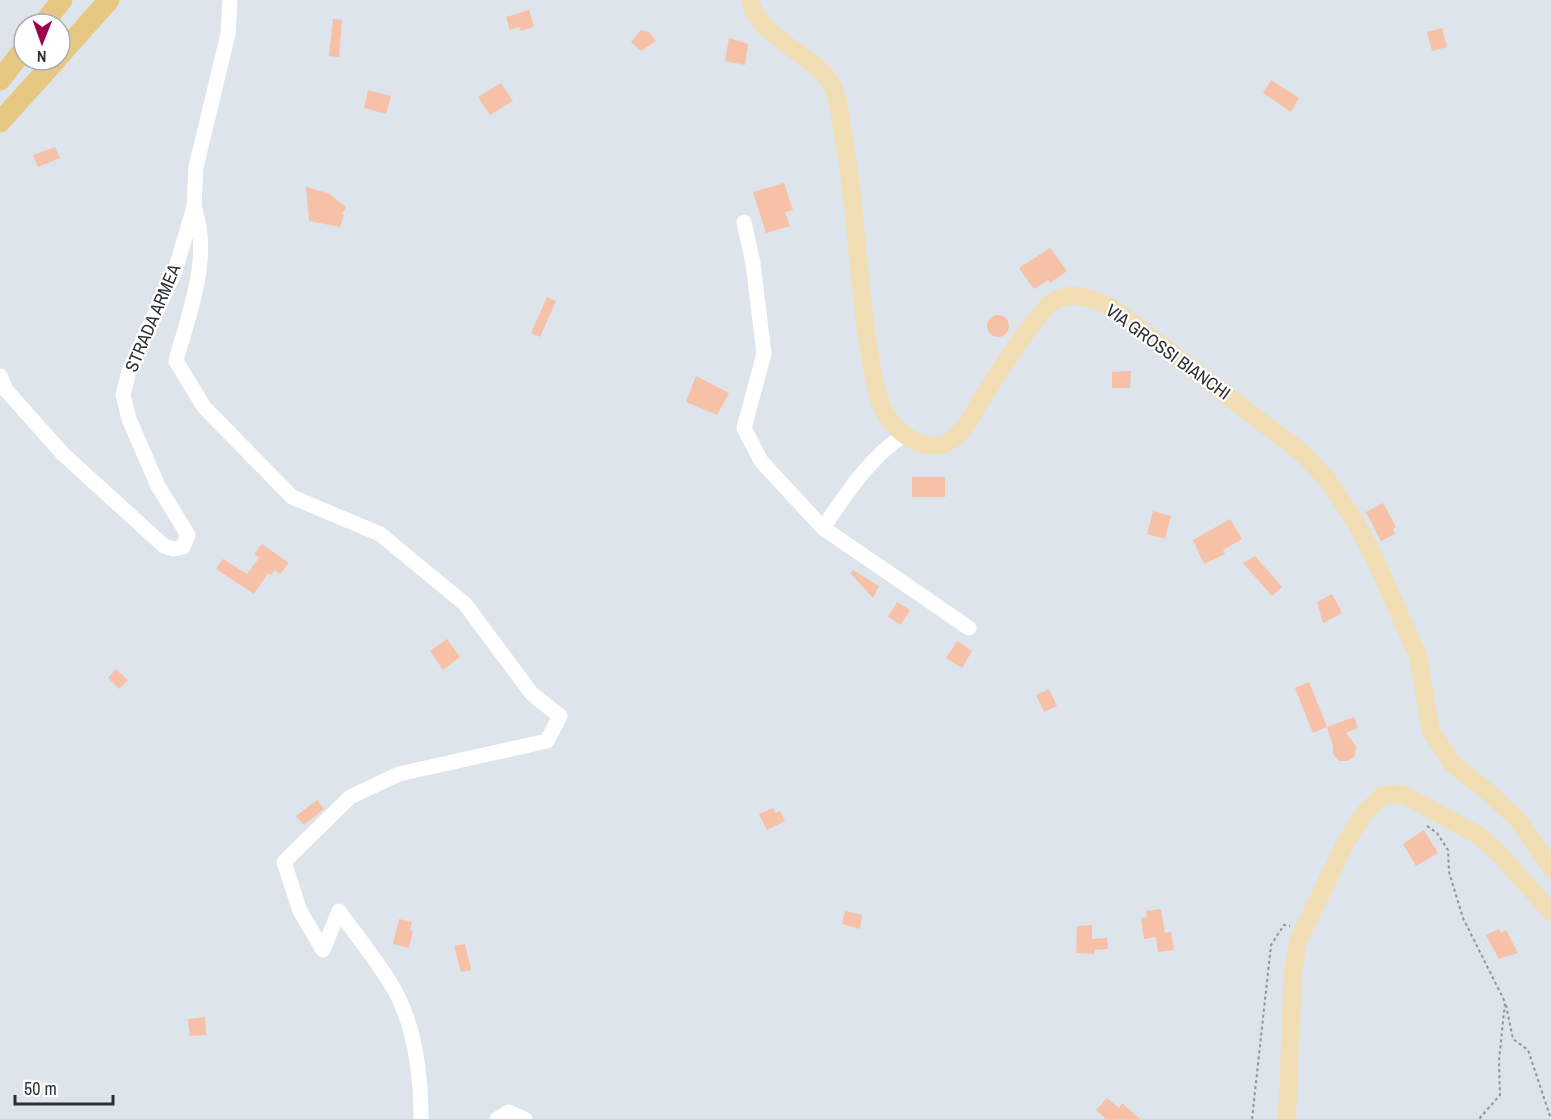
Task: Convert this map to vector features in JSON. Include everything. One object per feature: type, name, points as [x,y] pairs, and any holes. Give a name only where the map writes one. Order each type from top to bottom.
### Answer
[{"type":"highway","points":[[52,12],[62,0]]},
{"type":"highway","points":[[72,42],[109,0]]},
{"type":"highway","points":[[0,80],[12,64]]},
{"type":"highway","points":[[0,122],[45,72]]},
{"type":"main road","points":[[750,0],[753,13],[783,44],[824,72],[836,94],[850,172],[862,305],[872,365],[881,405],[892,424],[904,435]]},
{"type":"main road","name":"VIA GROSSI BIANCHI","points":[[904,435],[919,443],[931,445],[943,444],[954,438],[969,422],[1039,315],[1056,299],[1063,295],[1079,294],[1111,307],[1301,452],[1327,479],[1356,524],[1418,656],[1431,731],[1453,765],[1519,821],[1551,868]]},
{"type":"main road","points":[[1287,1119],[1293,971],[1298,940],[1346,842],[1365,812],[1383,795],[1402,794],[1478,835],[1500,855],[1551,912]]},
{"type":"street","name":"STRADA ARMEA","points":[[0,376],[6,390],[63,454],[148,534],[164,546],[174,549],[183,547],[188,535],[158,486],[129,419],[123,395],[129,371],[175,272],[194,207],[196,167],[228,34],[230,0]]},
{"type":"street","points":[[194,207],[201,226],[199,273],[176,361],[204,407],[292,497],[380,534],[465,604],[532,694],[560,716],[547,741],[399,774],[351,796],[284,862],[300,911],[323,950],[339,912],[391,984],[403,1009],[421,1076],[421,1119]]},
{"type":"street","points":[[744,222],[753,263],[764,354],[744,428],[761,461],[823,528],[969,628]]},
{"type":"street","points":[[823,528],[854,482],[890,444],[904,435]]},
{"type":"street","points":[[497,1119],[509,1112],[525,1119]]},
{"type":"path","points":[[1418,820],[1437,833],[1448,850],[1449,872],[1463,918],[1505,1002],[1513,1039],[1528,1050],[1551,1119]]},
{"type":"path","points":[[1252,1119],[1271,945],[1284,925],[1304,927]]},
{"type":"path","points":[[1479,1119],[1500,1095],[1499,1061],[1505,1002]]},
{"type":"building","points":[[529,10],[534,27],[521,31],[519,27],[510,30],[506,17]]},
{"type":"building","points":[[333,19],[342,20],[339,57],[329,56]]},
{"type":"building","points":[[1442,28],[1447,47],[1432,51],[1427,32]]},
{"type":"building","points":[[641,30],[649,32],[656,41],[641,51],[631,42]]},
{"type":"building","points":[[729,38],[748,44],[745,65],[725,61]]},
{"type":"building","points":[[1271,80],[1299,98],[1291,112],[1263,93]]},
{"type":"building","points":[[501,83],[513,101],[490,115],[478,97]]},
{"type":"building","points":[[368,90],[391,96],[386,114],[364,108]]},
{"type":"building","points":[[55,147],[60,158],[38,167],[33,155]]},
{"type":"building","points":[[784,183],[793,210],[785,212],[790,226],[766,233],[753,192]]},
{"type":"building","points":[[306,187],[328,193],[346,207],[342,214],[344,215],[340,227],[309,221]]},
{"type":"building","points":[[1050,248],[1067,271],[1050,283],[1048,280],[1034,289],[1019,268]]},
{"type":"building","points":[[547,297],[556,301],[540,337],[531,333]]},
{"type":"building","points":[[998,315],[1006,318],[1009,326],[1006,334],[998,337],[990,334],[987,326],[990,318]]},
{"type":"building","points":[[1131,371],[1130,388],[1112,388],[1112,372]]},
{"type":"building","points":[[696,376],[729,393],[717,415],[686,402]]},
{"type":"building","points":[[912,477],[945,477],[945,497],[912,497]]},
{"type":"building","points":[[1383,503],[1396,527],[1393,529],[1395,534],[1381,541],[1366,512]]},
{"type":"building","points":[[1153,511],[1171,516],[1165,539],[1147,534]]},
{"type":"building","points":[[1230,519],[1242,539],[1223,550],[1225,554],[1204,564],[1193,540]]},
{"type":"building","points":[[262,544],[289,563],[280,574],[275,570],[271,575],[268,573],[254,594],[216,569],[223,559],[247,574],[259,558],[254,554]]},
{"type":"building","points":[[1255,556],[1282,587],[1272,596],[1243,563]]},
{"type":"building","points":[[853,570],[879,586],[873,598],[850,573]]},
{"type":"building","points":[[1332,594],[1342,613],[1323,623],[1317,602]]},
{"type":"building","points":[[897,602],[910,610],[901,625],[888,617]]},
{"type":"building","points":[[447,639],[460,657],[443,670],[430,651]]},
{"type":"building","points":[[957,641],[972,651],[962,668],[946,658]]},
{"type":"building","points":[[116,669],[128,680],[119,689],[108,678]]},
{"type":"building","points":[[1309,682],[1327,727],[1313,733],[1295,688]]},
{"type":"building","points":[[1049,689],[1057,706],[1044,712],[1036,695]]},
{"type":"building","points":[[1354,717],[1358,728],[1346,733],[1356,746],[1355,756],[1348,761],[1339,761],[1333,754],[1327,727]]},
{"type":"building","points":[[317,800],[324,809],[304,825],[296,816]]},
{"type":"building","points":[[773,808],[776,813],[780,811],[785,821],[767,830],[759,814]]},
{"type":"building","points":[[1424,830],[1438,853],[1416,866],[1403,844]]},
{"type":"building","points":[[1161,909],[1165,933],[1171,932],[1174,950],[1158,952],[1156,937],[1144,939],[1141,918],[1147,917],[1146,911]]},
{"type":"building","points":[[845,911],[862,915],[860,929],[842,924]]},
{"type":"building","points":[[399,919],[412,922],[410,930],[413,931],[409,948],[393,944]]},
{"type":"building","points":[[1092,925],[1092,939],[1107,938],[1108,949],[1095,950],[1095,954],[1076,953],[1077,926]]},
{"type":"building","points":[[1499,929],[1501,933],[1506,930],[1518,953],[1499,959],[1486,935]]},
{"type":"building","points":[[465,944],[471,970],[461,972],[454,946]]},
{"type":"building","points":[[205,1017],[206,1035],[190,1036],[188,1019]]},
{"type":"building","points":[[1107,1098],[1119,1108],[1122,1103],[1140,1119],[1106,1119],[1096,1110]]}]
